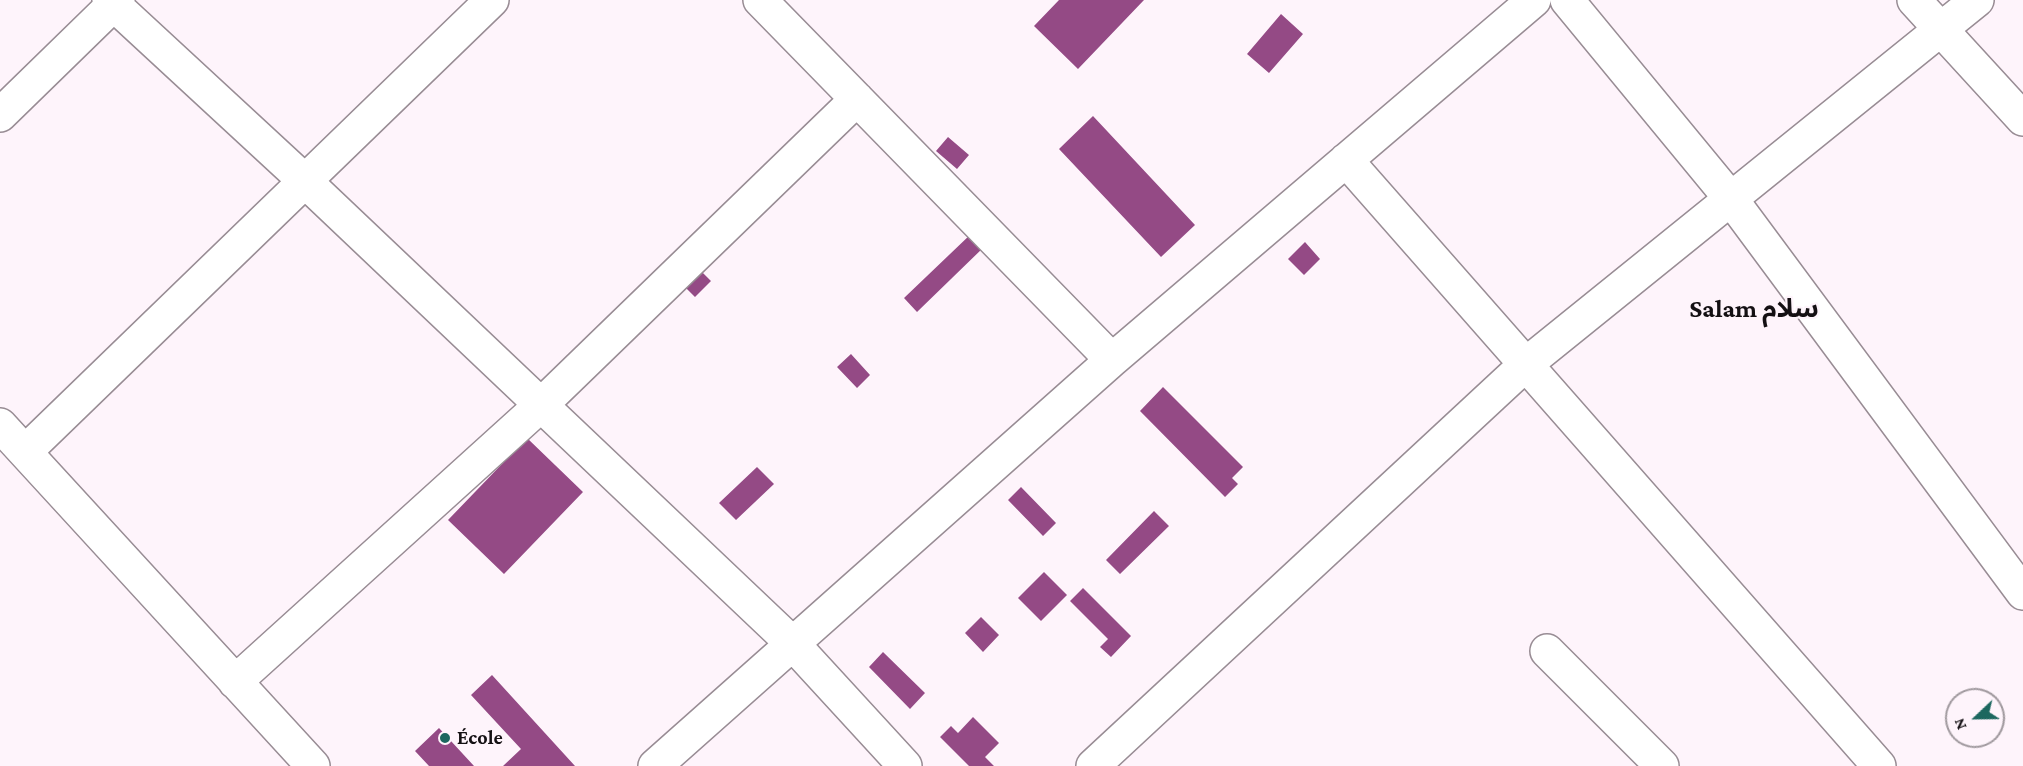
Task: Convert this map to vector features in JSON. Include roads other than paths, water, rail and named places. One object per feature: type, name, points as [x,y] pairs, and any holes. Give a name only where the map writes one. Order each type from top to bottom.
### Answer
[{"type":"street","points":[[25,452],[492,0]]},
{"type":"street","points":[[760,0],[1112,360]]},
{"type":"street","points":[[655,766],[1112,360],[1534,0]]},
{"type":"street","points":[[1567,0],[1731,199],[2023,593]]},
{"type":"street","points":[[1914,0],[2023,119]]},
{"type":"street","points":[[1094,766],[1525,364],[1977,0]]},
{"type":"street","points":[[0,115],[114,1],[793,644],[905,766]]},
{"type":"street","points":[[236,682],[541,405],[857,99]]},
{"type":"street","points":[[1346,160],[1879,766]]},
{"type":"street","points":[[0,425],[313,766]]},
{"type":"street","points":[[1547,651],[1662,766]]},
{"type":"place","name":"École","points":[[445,738]]},
{"type":"district","name":"Salam سلام","points":[[1754,309]]}]
